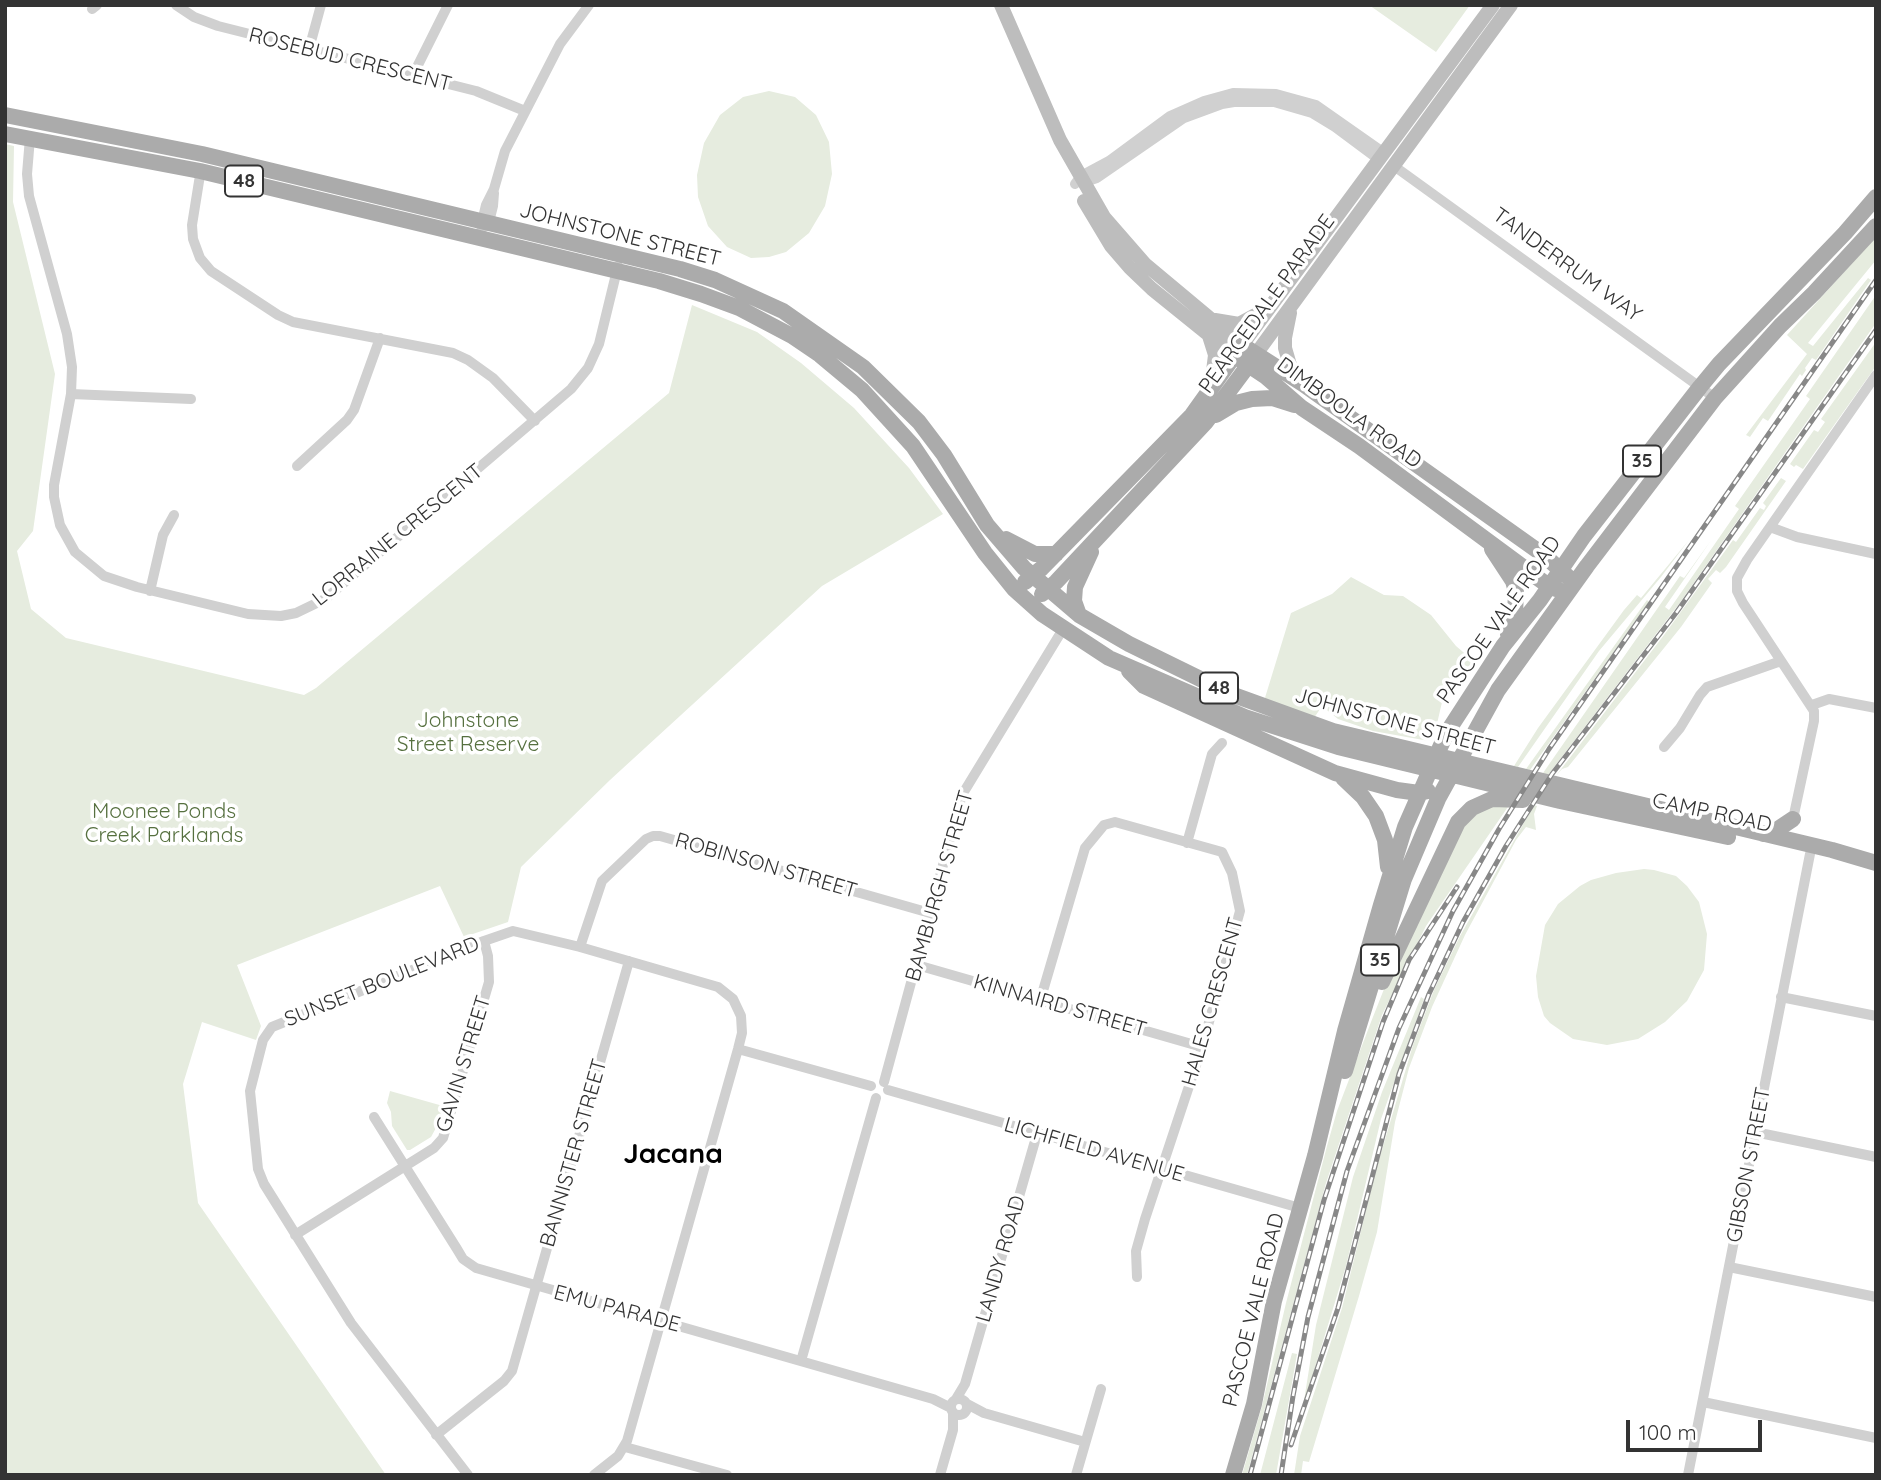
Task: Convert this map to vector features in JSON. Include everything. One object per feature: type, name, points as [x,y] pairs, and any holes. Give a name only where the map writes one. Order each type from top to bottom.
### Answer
[{"type":"main road","name":"JOHNSTONE STREET","points":[[5,115],[202,154],[485,223],[618,263],[749,313],[820,355],[876,403],[914,446],[985,553],[1014,589],[1063,629],[1109,658],[1278,729],[1564,795]]},
{"type":"main road","name":"JOHNSTONE STREET","points":[[5,134],[200,171],[481,239],[618,263],[680,269],[715,280],[756,298],[783,311],[848,354],[897,397],[944,455],[987,525],[1033,576],[1079,615],[1129,644],[1231,694],[1407,757]]},
{"type":"main road","name":"PASCOE VALE ROAD","points":[[1233,1475],[1254,1404],[1274,1301],[1388,880],[1419,793],[1446,734],[1503,646],[1550,587],[1584,536],[1700,387],[1876,197]]},
{"type":"main road","name":"PASCOE VALE ROAD","points":[[1315,1156],[1359,1030],[1404,879],[1438,799],[1498,690],[1715,398],[1876,226]]},
{"type":"main road","points":[[749,313],[756,298]]},
{"type":"main road","name":"DIMBOOLA ROAD","points":[[1246,355],[1303,384],[1562,569],[1571,589],[1550,587],[1367,452],[1302,408],[1246,355]]},
{"type":"main road","name":"PEARCEDALE PARADE","points":[[1014,589],[1033,576],[1056,554],[1192,415],[1246,355]]},
{"type":"main road","name":"PEARCEDALE PARADE","points":[[1028,603],[1048,589],[1206,422],[1246,355]]},
{"type":"main road","points":[[1206,422],[1236,403],[1252,399],[1285,401],[1302,408]]},
{"type":"main road","points":[[1138,469],[1152,481]]},
{"type":"main road","points":[[987,525],[1026,551],[1056,554]]},
{"type":"main road","points":[[1079,615],[1074,601],[1075,587],[1087,559],[1105,529]]},
{"type":"main road","points":[[1483,536],[1510,576],[1516,592],[1515,614],[1503,646]]},
{"type":"main road","points":[[1129,644],[1148,663],[1185,681],[1188,687],[1185,691]]},
{"type":"main road","points":[[1109,658],[1129,671],[1144,686],[1335,773],[1380,787],[1419,793],[1434,788],[1454,769]]},
{"type":"main road","points":[[1335,773],[1360,793],[1376,816],[1386,844],[1388,880]]},
{"type":"main road","points":[[1359,1030],[1458,822],[1472,808],[1492,799],[1511,798],[1543,804],[1564,795]]},
{"type":"main road","name":"CAMP ROAD","points":[[1564,795],[1760,834],[1810,850]]},
{"type":"main road","name":"CAMP ROAD","points":[[1564,795],[1876,863]]},
{"type":"main road","points":[[1760,834],[1775,831],[1793,819],[1798,837],[1810,850]]},
{"type":"street","name":"ROSEBUD CRESCENT","points":[[176,5],[194,17],[218,26],[476,91],[525,111]]},
{"type":"street","points":[[309,49],[321,5]]},
{"type":"street","points":[[413,75],[448,5]]},
{"type":"street","points":[[481,239],[486,205],[505,151],[560,44],[589,5]]},
{"type":"street","name":"DIMBOOLA ROAD","points":[[1001,5],[1060,140],[1064,159],[1140,269],[1208,335],[1246,355]]},
{"type":"street","name":"PEARCEDALE PARADE","points":[[1246,355],[1270,306],[1493,5]]},
{"type":"street","name":"PEARCEDALE PARADE","points":[[1246,355],[1293,305],[1511,5]]},
{"type":"street","name":"TANDERRUM WAY","points":[[1080,181],[1107,172],[1184,118],[1222,104],[1275,102],[1312,113],[1381,155],[1715,398]]},
{"type":"street","name":"LORRAINE CRESCENT","points":[[30,138],[27,174],[29,196],[67,334],[72,367],[71,394],[54,485],[60,525],[75,552],[91,567],[111,579],[150,591],[257,615],[281,616],[309,608],[337,589],[571,389],[593,358],[618,263]]},
{"type":"street","points":[[202,154],[192,225],[193,239],[200,258],[211,271],[293,322],[438,348],[468,360],[493,378],[535,421]]},
{"type":"street","name":"DIMBOOLA ROAD","points":[[1140,269],[1204,315],[1246,355]]},
{"type":"street","points":[[1293,305],[1287,325],[1285,348],[1290,365],[1303,384]]},
{"type":"street","points":[[1204,315],[1239,324],[1270,306]]},
{"type":"street","points":[[1208,335],[1215,355],[1210,392]]},
{"type":"street","points":[[297,466],[347,420],[354,410],[380,338]]},
{"type":"street","points":[[1793,819],[1814,721],[1812,705],[1740,598],[1737,584],[1742,567],[1872,386],[1876,375]]},
{"type":"street","points":[[71,394],[191,399]]},
{"type":"street","points":[[150,591],[163,535],[174,515]]},
{"type":"street","points":[[1770,527],[1797,537],[1876,554]]},
{"type":"street","name":"BAMBURGH STREET","points":[[886,1086],[962,795],[1063,629]]},
{"type":"street","points":[[1664,747],[1707,687],[1781,660]]},
{"type":"street","points":[[1812,705],[1829,699],[1876,708]]},
{"type":"street","points":[[1187,842],[1212,754],[1222,743]]},
{"type":"street","name":"HALES CRESCENT","points":[[1040,1001],[1085,848],[1104,824],[1115,822],[1222,852],[1232,873],[1240,911],[1202,1047],[1136,1251],[1138,1276]]},
{"type":"street","name":"ROBINSON STREET","points":[[580,947],[602,881],[646,839],[653,836],[673,839],[930,912]]},
{"type":"street","name":"GIBSON STREET","points":[[1688,1475],[1810,850]]},
{"type":"street","name":"SUNSET BOULEVARD","points":[[468,1475],[357,1332],[264,1184],[258,1169],[249,1096],[266,1034],[277,1025],[484,940],[513,931],[709,984],[726,992],[733,999],[741,1016],[742,1033],[738,1049],[625,1447]]},
{"type":"street","name":"GAVIN STREET","points":[[295,1235],[433,1148],[446,1131],[489,982],[484,940]]},
{"type":"street","name":"BANNISTER STREET","points":[[436,1435],[509,1375],[629,961]]},
{"type":"street","name":"KINNAIRD STREET","points":[[917,965],[1202,1047]]},
{"type":"street","points":[[1781,997],[1876,1016]]},
{"type":"street","points":[[738,1049],[872,1086]]},
{"type":"street","points":[[876,1082],[886,1086],[883,1098],[876,1098],[872,1094],[872,1086],[876,1082]]},
{"type":"street","name":"LICHFIELD AVENUE","points":[[886,1086],[1037,1134],[1300,1208]]},
{"type":"street","points":[[801,1361],[876,1098]]},
{"type":"street","name":"EMU PARADE","points":[[374,1117],[468,1264],[536,1286],[1085,1442]]},
{"type":"street","points":[[1755,1132],[1876,1157]]},
{"type":"street","name":"LANDY ROAD","points":[[940,1475],[1037,1134]]},
{"type":"street","points":[[1729,1267],[1876,1297]]},
{"type":"street","points":[[1076,1475],[1101,1389]]},
{"type":"street","points":[[1703,1402],[1876,1438]]},
{"type":"street","points":[[594,1475],[618,1457],[625,1447],[727,1475]]},
{"type":"green space","points":[[1369,5],[1470,5],[1436,52]]},
{"type":"green space","points":[[769,91],[795,97],[816,115],[829,142],[832,174],[825,206],[809,233],[786,252],[751,258],[727,247],[708,226],[698,197],[697,175],[704,143],[720,115],[743,97]]},
{"type":"green space","points":[[5,144],[14,146],[13,202],[55,374],[33,531],[17,551],[31,609],[66,638],[304,695],[316,688],[669,393],[692,305],[757,332],[801,363],[854,408],[909,468],[943,514],[822,586],[610,780],[521,867],[508,922],[464,937],[440,886],[237,965],[261,1026],[256,1040],[202,1022],[183,1084],[198,1203],[386,1475],[5,1475]]},
{"type":"green space","points":[[1876,237],[1876,260],[1808,343],[1813,346],[1868,278],[1871,280],[1816,360],[1812,358],[1802,376],[1800,374],[1768,421],[1763,418],[1750,437],[1746,435],[1807,354],[1787,335]]},
{"type":"green space","points":[[1876,295],[1876,323],[1679,604],[1548,775],[1543,773],[1680,576],[1684,578],[1712,539],[1665,607],[1669,610],[1739,509],[1735,506],[1810,399],[1806,396]]},
{"type":"green space","points":[[1876,342],[1876,366],[1803,469],[1796,465],[1794,467],[1790,464],[1814,430],[1818,432],[1825,422],[1821,419]]},
{"type":"green space","points":[[1781,478],[1786,481],[1726,567],[1720,573],[1716,570],[1708,579],[1712,583],[1681,627],[1568,767],[1555,777],[1733,540],[1736,542],[1760,508],[1764,510],[1766,506],[1763,503]]},
{"type":"green space","points":[[1689,540],[1599,651],[1518,767],[1514,766],[1538,728],[1624,610],[1637,595],[1641,598]]},
{"type":"green space","points":[[1351,577],[1384,595],[1403,596],[1431,615],[1456,646],[1476,663],[1467,679],[1446,685],[1436,728],[1429,741],[1373,731],[1338,719],[1322,706],[1314,718],[1264,701],[1291,613],[1332,594]]},
{"type":"green space","points":[[1647,600],[1649,602],[1530,770],[1526,769]]},
{"type":"green space","points":[[1512,801],[1426,926],[1382,1015],[1326,1183],[1247,1475],[1242,1475],[1337,1111],[1386,984],[1461,825],[1479,809]]},
{"type":"green space","points":[[1534,805],[1537,806],[1534,814],[1536,830],[1526,827],[1516,840],[1465,935],[1432,1007],[1409,1068],[1395,1122],[1377,1232],[1359,1296],[1309,1462],[1303,1461],[1301,1475],[1294,1475],[1300,1436],[1342,1308],[1376,1170],[1413,1045],[1434,990],[1460,936]]},
{"type":"green space","points":[[1644,869],[1676,876],[1699,902],[1707,934],[1704,970],[1687,1001],[1665,1022],[1638,1039],[1607,1045],[1573,1039],[1544,1016],[1538,997],[1536,976],[1545,925],[1558,904],[1580,886],[1616,873]]},
{"type":"green space","points":[[1421,997],[1424,999],[1381,1119],[1346,1266],[1303,1407],[1316,1325],[1353,1177],[1382,1092]]},
{"type":"green space","points":[[390,1091],[443,1106],[431,1137],[410,1150],[407,1150],[392,1126],[387,1103]]},
{"type":"green space","points":[[1292,1353],[1297,1354],[1276,1475],[1260,1475]]},
{"type":"railway","points":[[1281,1475],[1308,1317],[1347,1171],[1399,1028],[1453,911],[1499,829],[1549,749],[1876,280]]},
{"type":"railway","points":[[1291,1445],[1338,1308],[1399,1074],[1429,994],[1463,922],[1506,846],[1552,774],[1676,613],[1876,330]]},
{"type":"railway","points":[[1250,1475],[1324,1200],[1383,1022],[1409,960],[1457,887]]},
{"type":"district","name":"Jacana","points":[[673,1155]]},
{"type":"park label","name":"Johnstone Street Reserve","points":[[468,733]]},
{"type":"park label","name":"Moonee Ponds Creek Parklands","points":[[164,824]]}]
